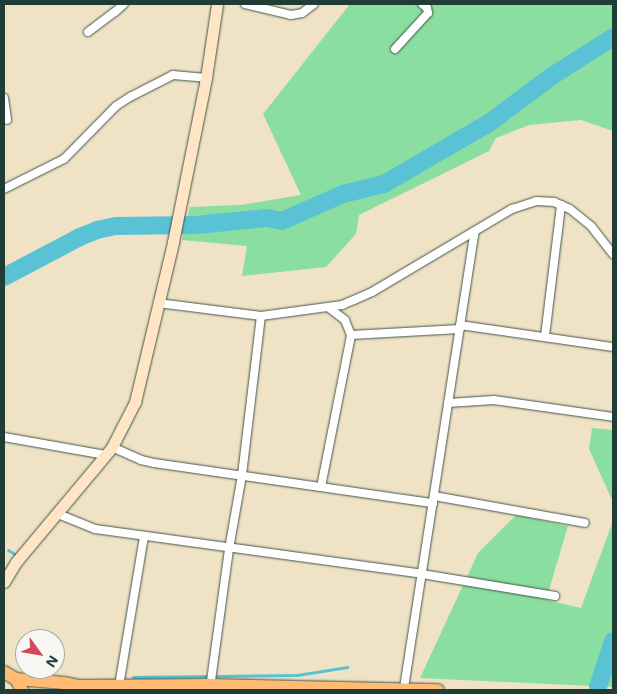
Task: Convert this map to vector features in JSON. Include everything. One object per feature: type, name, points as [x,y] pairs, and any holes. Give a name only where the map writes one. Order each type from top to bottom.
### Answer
[{"type":"main road","points":[[4,582],[16,562],[58,514],[108,451],[135,402],[173,242],[180,199],[206,78],[217,4]]},
{"type":"main road","points":[[10,676],[80,686],[404,688],[438,690]]},
{"type":"main road","points":[[67,690],[80,686]]},
{"type":"street","points":[[88,32],[124,4]]},
{"type":"street","points":[[245,4],[291,15],[302,13],[314,4]]},
{"type":"street","points":[[395,49],[428,13],[427,8],[422,4]]},
{"type":"street","points":[[4,189],[64,159],[116,106],[130,97],[173,75],[206,78]]},
{"type":"street","points":[[4,98],[7,120]]},
{"type":"street","points":[[158,303],[261,316],[342,305],[372,292],[524,204],[536,201],[562,205],[583,218],[613,254]]},
{"type":"street","points":[[545,336],[562,205]]},
{"type":"street","points":[[404,688],[475,231]]},
{"type":"street","points":[[321,487],[351,335],[345,320],[328,307]]},
{"type":"street","points":[[210,688],[229,549],[242,475],[261,316]]},
{"type":"street","points":[[351,335],[460,327],[545,336],[613,347]]},
{"type":"street","points":[[448,403],[494,400],[613,417]]},
{"type":"street","points":[[4,437],[108,451],[141,460],[321,487],[433,499],[585,522]]},
{"type":"street","points":[[58,514],[96,529],[229,549],[422,574],[554,596]]},
{"type":"street","points":[[119,686],[144,536]]},
{"type":"green space","points":[[350,4],[613,4],[613,131],[581,120],[529,125],[496,138],[489,151],[359,215],[356,234],[326,267],[242,276],[247,246],[182,240],[190,207],[241,205],[301,195],[263,114]]},
{"type":"green space","points":[[592,428],[613,430],[613,502],[589,449]]},
{"type":"green space","points":[[516,515],[568,526],[546,600],[581,608],[613,521],[613,687],[420,678],[478,553]]},
{"type":"waterway","points":[[4,277],[97,230],[116,226],[196,225],[267,218],[282,221],[343,194],[384,184],[489,123],[552,76],[613,37]]},
{"type":"waterway","points":[[8,550],[18,556]]},
{"type":"waterway","points":[[598,687],[613,641]]},
{"type":"waterway","points":[[217,676],[297,675],[347,667]]},
{"type":"waterway","points":[[133,677],[211,676]]}]
